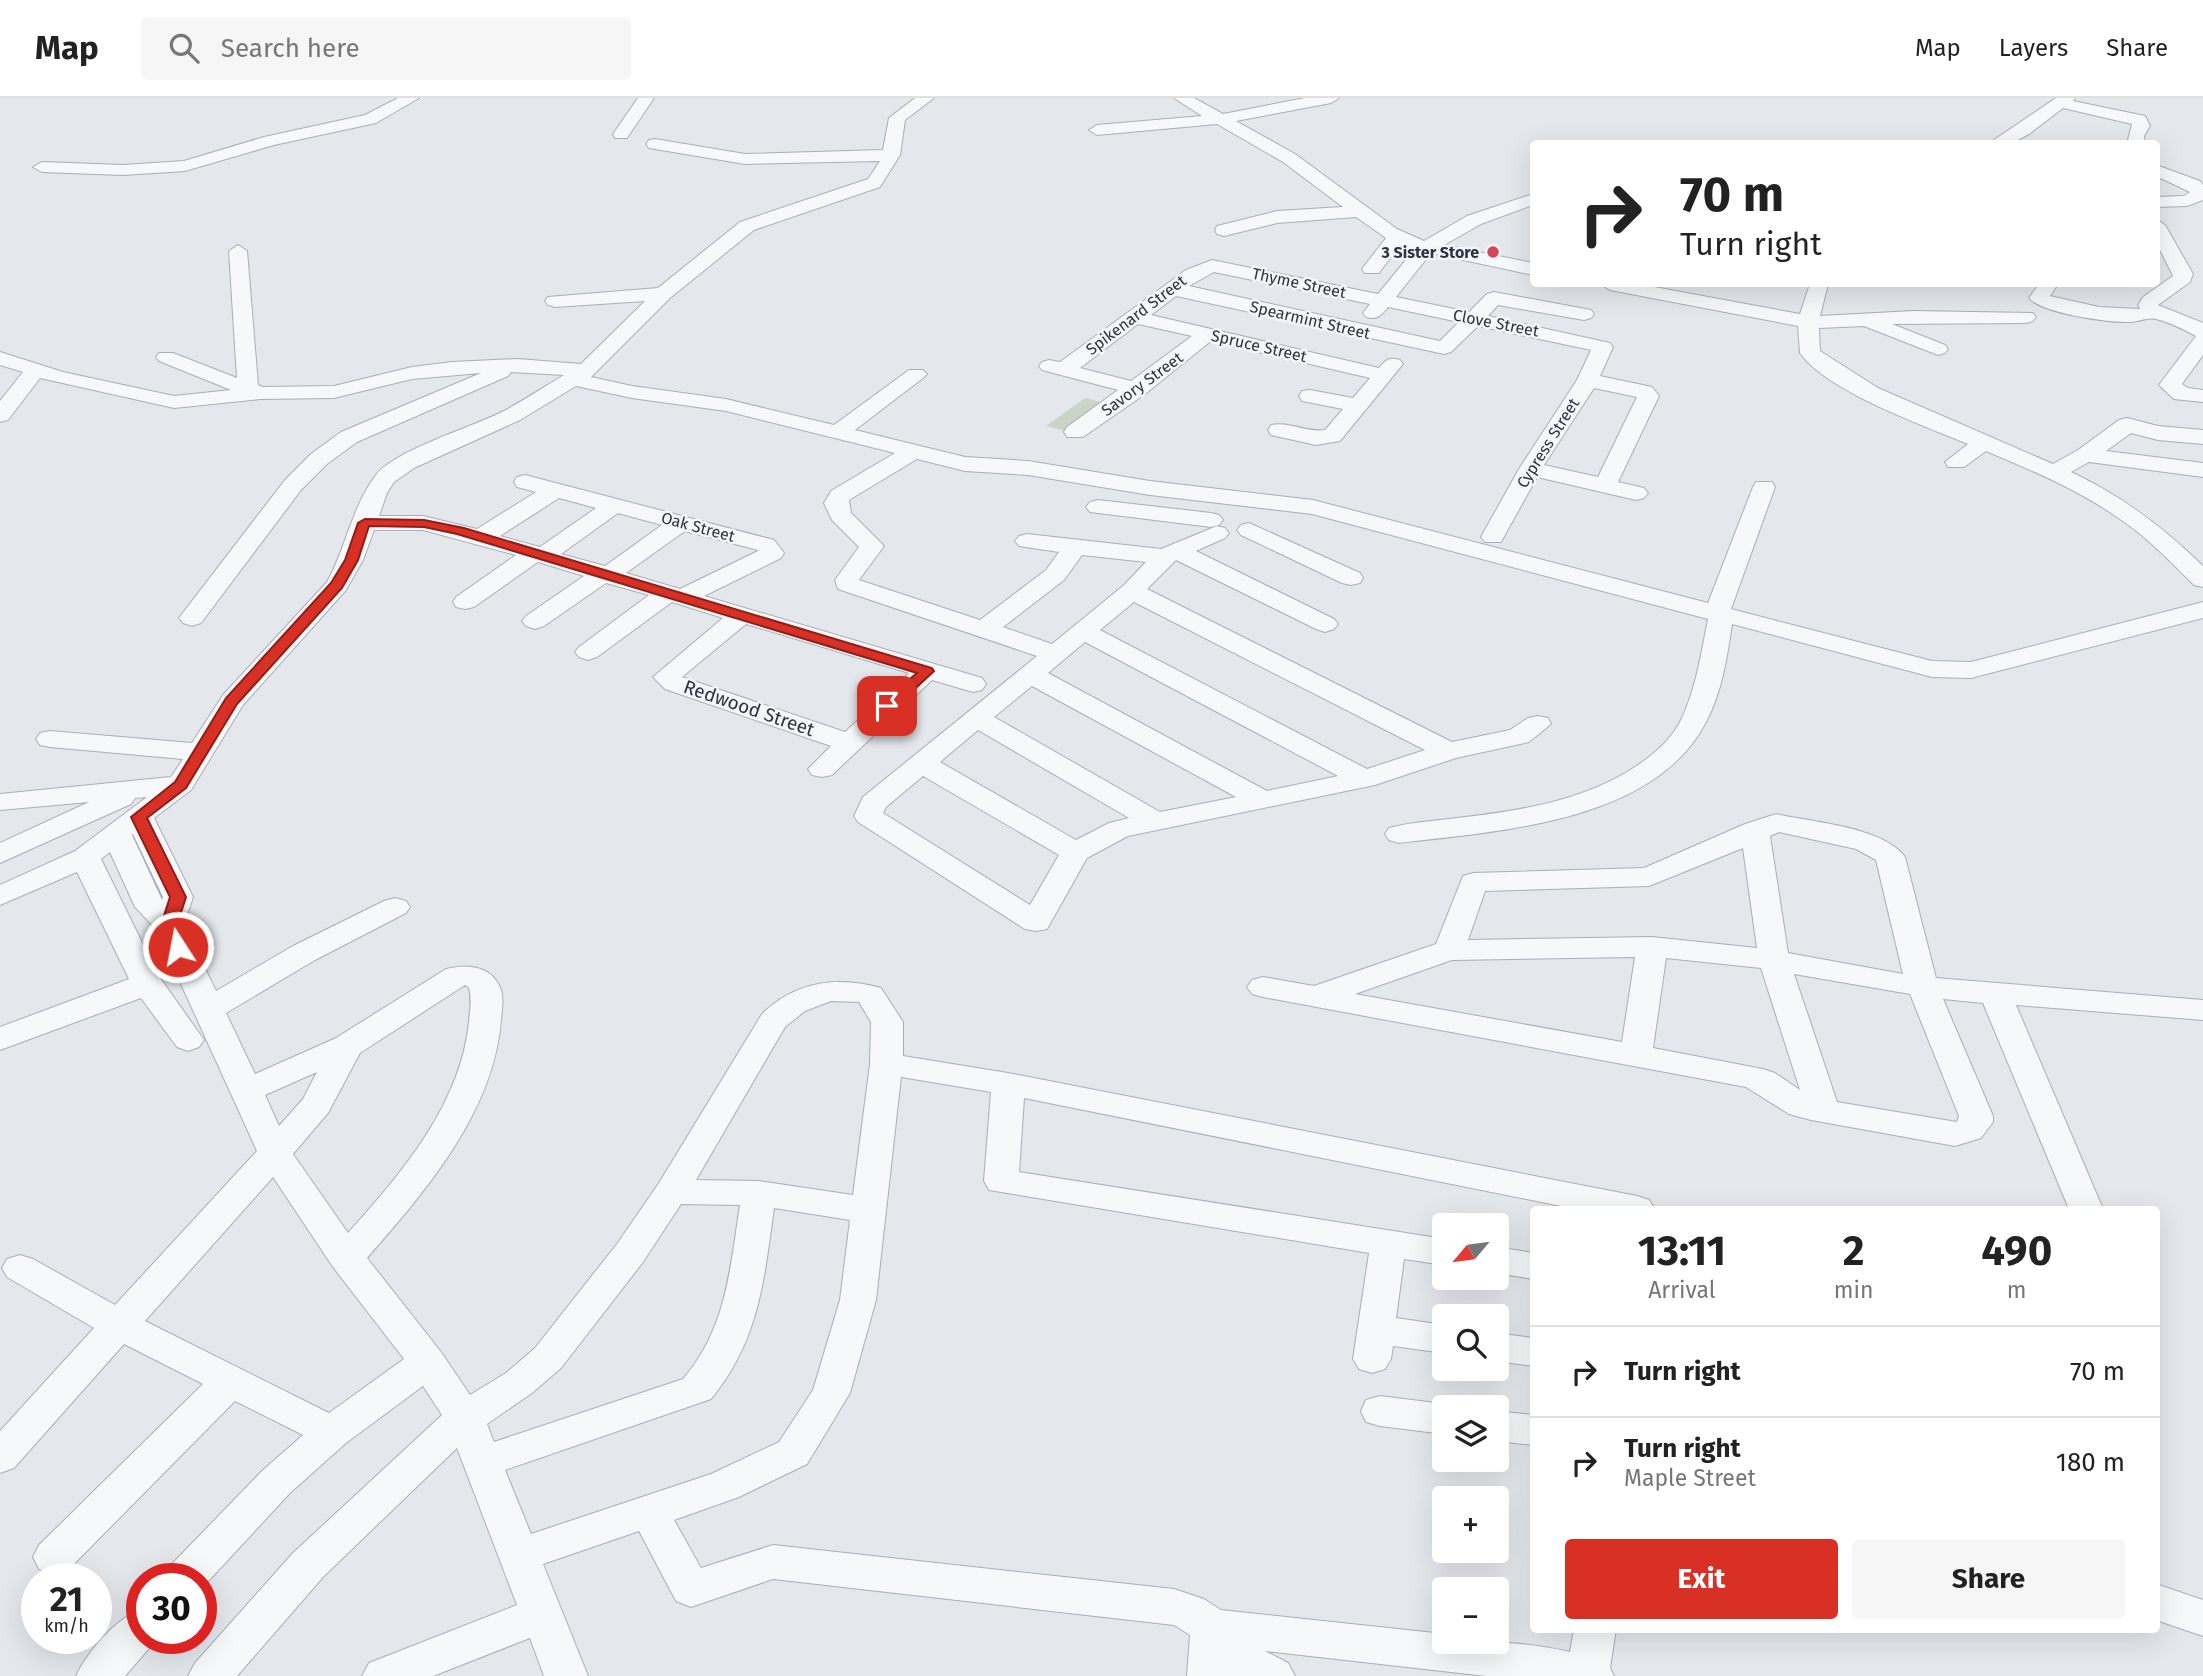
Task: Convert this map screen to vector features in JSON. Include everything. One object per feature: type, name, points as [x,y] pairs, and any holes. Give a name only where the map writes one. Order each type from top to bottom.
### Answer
[{"type":"street","points":[[41,167],[123,170],[185,166],[270,141],[370,119],[411,98]]},
{"type":"street","points":[[621,134],[646,98]]},
{"type":"street","points":[[0,896],[85,857],[132,814],[181,785],[232,701],[337,585],[351,560],[375,493],[386,477],[406,463],[512,415],[579,375],[663,294],[747,226],[874,183],[885,172],[891,155],[897,118],[926,98]]},
{"type":"street","points":[[1182,98],[1222,118],[1289,158],[1396,237],[1425,248],[1530,268]]},
{"type":"street","points":[[1097,130],[1222,118],[1331,98]]},
{"type":"street","points":[[2004,140],[2023,130],[2064,100],[2139,120],[2141,126],[2136,140]]},
{"type":"street","points":[[655,144],[745,159],[891,155]]},
{"type":"street","points":[[2160,172],[2194,185],[2201,194],[2187,201],[2160,202]]},
{"type":"street","points":[[1355,330],[1385,301],[1425,248],[1474,220],[1530,200]]},
{"type":"street","points":[[1224,230],[1277,218],[1359,211]]},
{"type":"street","points":[[1495,213],[1530,219]]},
{"type":"street","points":[[2047,287],[2039,298],[2045,302],[2130,318],[2143,316],[2151,306],[2181,282],[2183,274],[2160,233]]},
{"type":"street","points":[[1372,269],[1396,237]]},
{"type":"street","points":[[238,251],[254,390]]},
{"type":"street","points":[[2160,265],[2176,265]]},
{"type":"street","name":"Thyme Street","points":[[1212,266],[1385,301]]},
{"type":"street","name":"Spikenard Street","points":[[1137,389],[1056,368],[1193,274],[1212,266]]},
{"type":"street","points":[[1625,287],[1808,323],[2026,317]]},
{"type":"street","points":[[1818,287],[1808,323],[1810,353],[1832,372],[1870,393],[2052,473],[2113,504],[2154,532],[2203,580]]},
{"type":"street","name":"Spearmint Street","points":[[1173,289],[1412,343],[1447,347],[1474,318]]},
{"type":"street","points":[[555,301],[663,294]]},
{"type":"street","points":[[2122,296],[2151,306],[2203,332]]},
{"type":"street","points":[[1474,318],[1490,300],[1497,298],[1584,314]]},
{"type":"street","name":"Clove Street","points":[[1385,301],[1589,342],[1603,347],[1603,350]]},
{"type":"street","name":"Spruce Street","points":[[1134,317],[1383,375]]},
{"type":"street","points":[[1863,320],[1938,349]]},
{"type":"street","name":"Savory Street","points":[[1076,432],[1208,334]]},
{"type":"street","points":[[2203,341],[2170,384],[2182,394],[2203,396]]},
{"type":"street","points":[[1279,430],[1327,438],[1412,343]]},
{"type":"street","name":"Cypress Street","points":[[1493,537],[1530,469],[1588,380],[1603,350]]},
{"type":"street","points":[[166,357],[212,377],[254,390]]},
{"type":"street","points":[[0,358],[36,370],[174,402],[254,390],[334,392],[412,373],[518,365],[579,375],[632,392],[726,405],[965,464],[1028,468],[1150,488],[1249,515],[1351,579]]},
{"type":"street","points":[[192,618],[293,485],[318,458],[349,438],[518,365]]},
{"type":"street","points":[[0,415],[36,370]]},
{"type":"street","points":[[838,433],[916,374]]},
{"type":"street","points":[[1588,380],[1644,392],[1648,396],[1605,486]]},
{"type":"street","points":[[1310,396],[1357,405]]},
{"type":"street","points":[[2052,473],[2086,455],[2127,425],[2158,433],[2203,436]]},
{"type":"street","points":[[1956,462],[1984,443]]},
{"type":"street","points":[[913,452],[839,496],[836,503],[840,515],[872,546],[846,582],[1055,653]]},
{"type":"street","points":[[2086,455],[2203,470]]},
{"type":"street","points":[[1530,469],[1636,493]]},
{"type":"street","name":"Oak Street","points":[[525,482],[766,545],[772,553],[678,594]]},
{"type":"street","points":[[1399,834],[1520,817],[1606,793],[1645,775],[1666,757],[1685,736],[1699,707],[1710,675],[1718,614],[1764,487]]},
{"type":"street","points":[[481,537],[555,490]]},
{"type":"street","points":[[466,602],[615,505]]},
{"type":"street","points":[[1098,507],[1214,526]]},
{"type":"street","points":[[1538,724],[1520,736],[1449,751],[1365,779],[1119,830],[1075,852],[1036,922],[868,816],[873,803],[1132,591],[1170,554],[1229,514],[1249,515],[1313,507],[1925,667],[1955,671],[1971,670],[2203,610]]},
{"type":"street","points":[[535,621],[682,522]]},
{"type":"street","points":[[365,523],[424,523],[481,537],[972,684]]},
{"type":"street","points":[[1027,541],[1170,554],[1325,624]]},
{"type":"street","points":[[983,630],[1055,575],[1075,547]]},
{"type":"street","points":[[1132,591],[1449,751]]},
{"type":"street","points":[[588,652],[678,594]]},
{"type":"street","name":"Redwood Street","points":[[742,615],[666,677],[674,683],[848,742]]},
{"type":"street","points":[[1083,631],[1365,779]]},
{"type":"street","points":[[822,769],[927,671]]},
{"type":"street","points":[[1030,674],[1263,800]]},
{"type":"street","points":[[976,718],[1156,822]]},
{"type":"street","points":[[50,739],[200,752]]},
{"type":"street","points":[[921,763],[1075,852]]},
{"type":"street","points":[[5,803],[132,814]]},
{"type":"street","points":[[0,854],[132,814]]},
{"type":"street","points":[[132,814],[154,881],[150,907],[169,925],[275,1153],[310,1208],[428,1362],[465,1418],[566,1676]]},
{"type":"street","points":[[1263,987],[1319,995],[1751,1077],[1773,1087],[1801,1106],[1824,1112],[1945,1133],[1964,1133],[1974,1127],[1976,1116],[1922,986],[1886,853],[1864,842],[1776,823],[1649,877],[1473,882],[1449,950]]},
{"type":"street","points":[[1755,830],[1774,961],[1824,1112]]},
{"type":"street","points":[[85,857],[127,951],[147,984],[188,1040]]},
{"type":"street","points":[[207,1010],[304,953],[395,907]]},
{"type":"street","points":[[1636,1054],[1652,947]]},
{"type":"street","points":[[1319,995],[1449,950],[1652,947],[1711,950],[1922,986],[1995,995],[2203,1010]]},
{"type":"street","points":[[245,1091],[347,1046],[457,976],[471,974],[479,979],[487,992],[487,1026],[474,1072],[446,1132],[386,1214],[346,1258]]},
{"type":"street","points":[[0,1039],[147,984]]},
{"type":"street","points":[[209,1676],[308,1565],[465,1418],[526,1378],[548,1358],[630,1253],[671,1192],[773,1021],[783,1010],[796,1002],[833,989],[852,989],[870,995],[887,1022],[886,1064],[858,1300],[831,1393],[793,1453],[726,1486],[519,1555]]},
{"type":"street","points":[[1995,995],[2085,1206]]},
{"type":"street","points":[[0,1457],[316,1105],[347,1046]]},
{"type":"street","points":[[886,1064],[1008,1084],[1622,1206]]},
{"type":"street","points":[[1008,1084],[1001,1181],[1432,1250]]},
{"type":"street","points":[[671,1192],[759,1193],[867,1210]]},
{"type":"street","points":[[482,1462],[696,1389],[711,1375],[738,1315],[759,1193]]},
{"type":"street","points":[[1388,1243],[1374,1344],[1432,1340]]},
{"type":"street","points":[[1509,1262],[1530,1266]]},
{"type":"street","points":[[20,1268],[119,1325],[332,1432]]},
{"type":"street","points":[[1509,1349],[1530,1352]]},
{"type":"street","points":[[200,1563],[276,1482],[332,1432],[428,1362]]},
{"type":"street","points":[[54,1557],[231,1381]]},
{"type":"street","points":[[1380,1411],[1432,1418]]},
{"type":"street","points":[[1509,1427],[1530,1430]]},
{"type":"street","points":[[649,1512],[691,1589],[773,1562],[1174,1607],[1202,1616],[1211,1650]]},
{"type":"street","points":[[2160,1603],[2203,1618]]},
{"type":"street","points":[[384,1676],[542,1615]]},
{"type":"street","points":[[1211,1650],[1536,1663],[1590,1675],[1595,1633]]},
{"type":"street","points":[[98,1676],[126,1645]]},
{"type":"street","points":[[1211,1650],[1273,1676]]},
{"type":"green space","points":[[1085,398],[1114,405],[1076,434],[1046,426]]},
{"type":"place","name":"3 Sister Store","points":[[1493,252]]},
{"type":"route","points":[[178,947],[169,925],[178,897],[139,817],[181,785],[232,701],[337,585],[351,560],[365,523],[424,523],[460,531],[685,596],[927,671],[887,706]]}]
